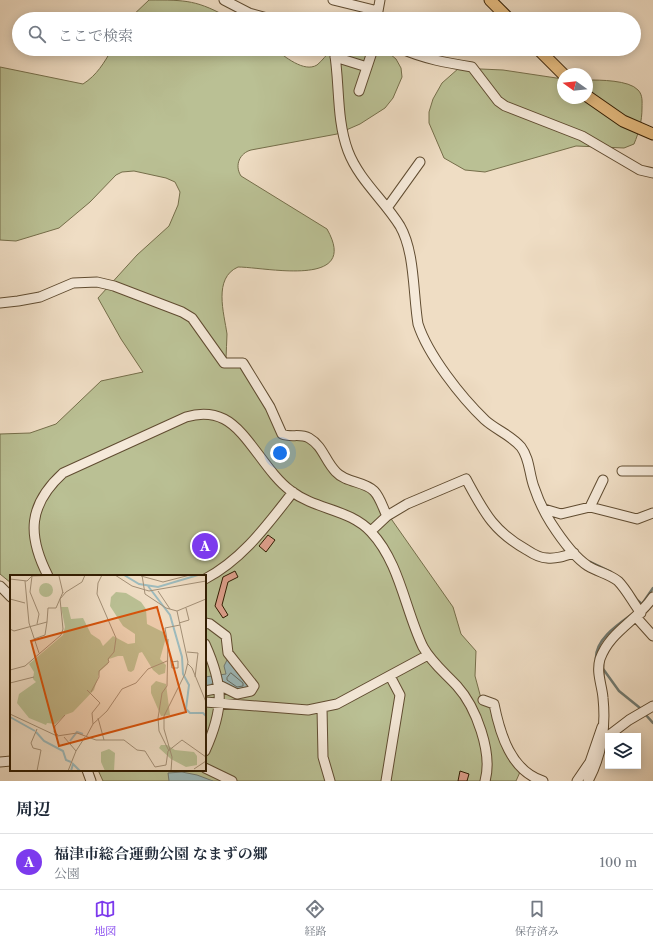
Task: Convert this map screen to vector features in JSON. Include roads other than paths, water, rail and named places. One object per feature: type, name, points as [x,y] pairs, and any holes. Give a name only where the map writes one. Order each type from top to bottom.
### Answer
[{"type":"main road","points":[[490,0],[502,12]]},
{"type":"main road","points":[[545,56],[557,68]]},
{"type":"main road","points":[[593,100],[623,120],[653,134]]},
{"type":"street","points":[[224,0],[246,12]]},
{"type":"street","points":[[339,0],[378,11],[380,0]]},
{"type":"street","points":[[335,56],[342,127],[348,149],[358,170],[387,208],[400,227],[406,240],[418,324],[421,334],[449,378],[464,398],[486,421],[516,442],[522,449],[534,487],[544,509],[551,522],[574,553],[589,567],[610,575],[619,582],[653,636]]},
{"type":"street","points":[[342,56],[367,67]]},
{"type":"street","points":[[359,91],[371,56]]},
{"type":"street","points":[[421,56],[441,62],[472,67],[498,101],[505,106],[582,136],[640,170],[653,173]]},
{"type":"street","points":[[387,208],[420,162]]},
{"type":"street","points":[[0,303],[40,297],[74,283],[97,282],[114,286],[182,312],[192,318],[224,363],[242,363],[270,408],[282,434],[286,436],[300,435],[308,437],[316,442],[337,473],[375,491],[387,516]]},
{"type":"street","points":[[48,575],[40,559],[34,535],[36,512],[48,488],[63,473],[186,417],[197,414],[210,414],[231,423],[269,470],[293,492],[310,502],[347,514],[371,531],[386,553],[428,655],[457,687],[472,708],[488,760],[485,781]]},
{"type":"street","points":[[622,471],[653,471]]},
{"type":"street","points":[[371,531],[387,516],[407,504],[466,479],[483,511],[499,532],[513,542],[542,558],[561,557],[574,553]]},
{"type":"street","points":[[590,506],[603,480]]},
{"type":"street","points":[[206,578],[220,570],[244,551],[293,492]]},
{"type":"street","points":[[544,509],[561,514],[590,506],[637,520],[653,513]]},
{"type":"street","points":[[0,586],[10,596]]},
{"type":"street","points":[[606,733],[599,663],[606,645],[617,632],[639,615],[653,597]]},
{"type":"street","points":[[206,623],[210,624],[226,636],[228,653],[254,686],[251,691],[237,694],[219,686],[206,691]]},
{"type":"street","points":[[206,646],[219,686],[220,703],[215,728],[206,749]]},
{"type":"street","points":[[211,658],[228,653]]},
{"type":"street","points":[[206,702],[302,710],[322,708],[337,704],[428,655]]},
{"type":"street","points":[[386,781],[400,695],[390,676]]},
{"type":"street","points":[[483,700],[494,704],[502,737],[511,753],[527,773],[543,781]]},
{"type":"street","points":[[612,733],[629,720],[653,706]]},
{"type":"street","points":[[322,708],[323,757],[330,781]]},
{"type":"street","points":[[577,781],[590,762],[604,722]]},
{"type":"street","points":[[588,781],[605,742]]},
{"type":"street","points":[[0,762],[10,761]]},
{"type":"street","points":[[206,768],[232,781]]},
{"type":"street","points":[[87,771],[91,781]]},
{"type":"water","points":[[227,660],[231,661],[250,688],[239,691],[212,683],[212,686],[206,686],[206,677],[226,674],[224,666]]},
{"type":"water","points":[[182,772],[197,775],[213,781],[169,781],[168,773]]},
{"type":"waterway","points":[[590,562],[611,572]]},
{"type":"waterway","points":[[637,600],[642,604],[653,588]]},
{"type":"waterway","points":[[596,659],[599,646],[603,639],[631,615]]},
{"type":"waterway","points":[[601,666],[619,691],[640,708]]},
{"type":"waterway","points":[[645,714],[653,723]]},
{"type":"place","name":"福津市総合運動公園 なまずの郷","points":[[205,546]]}]
